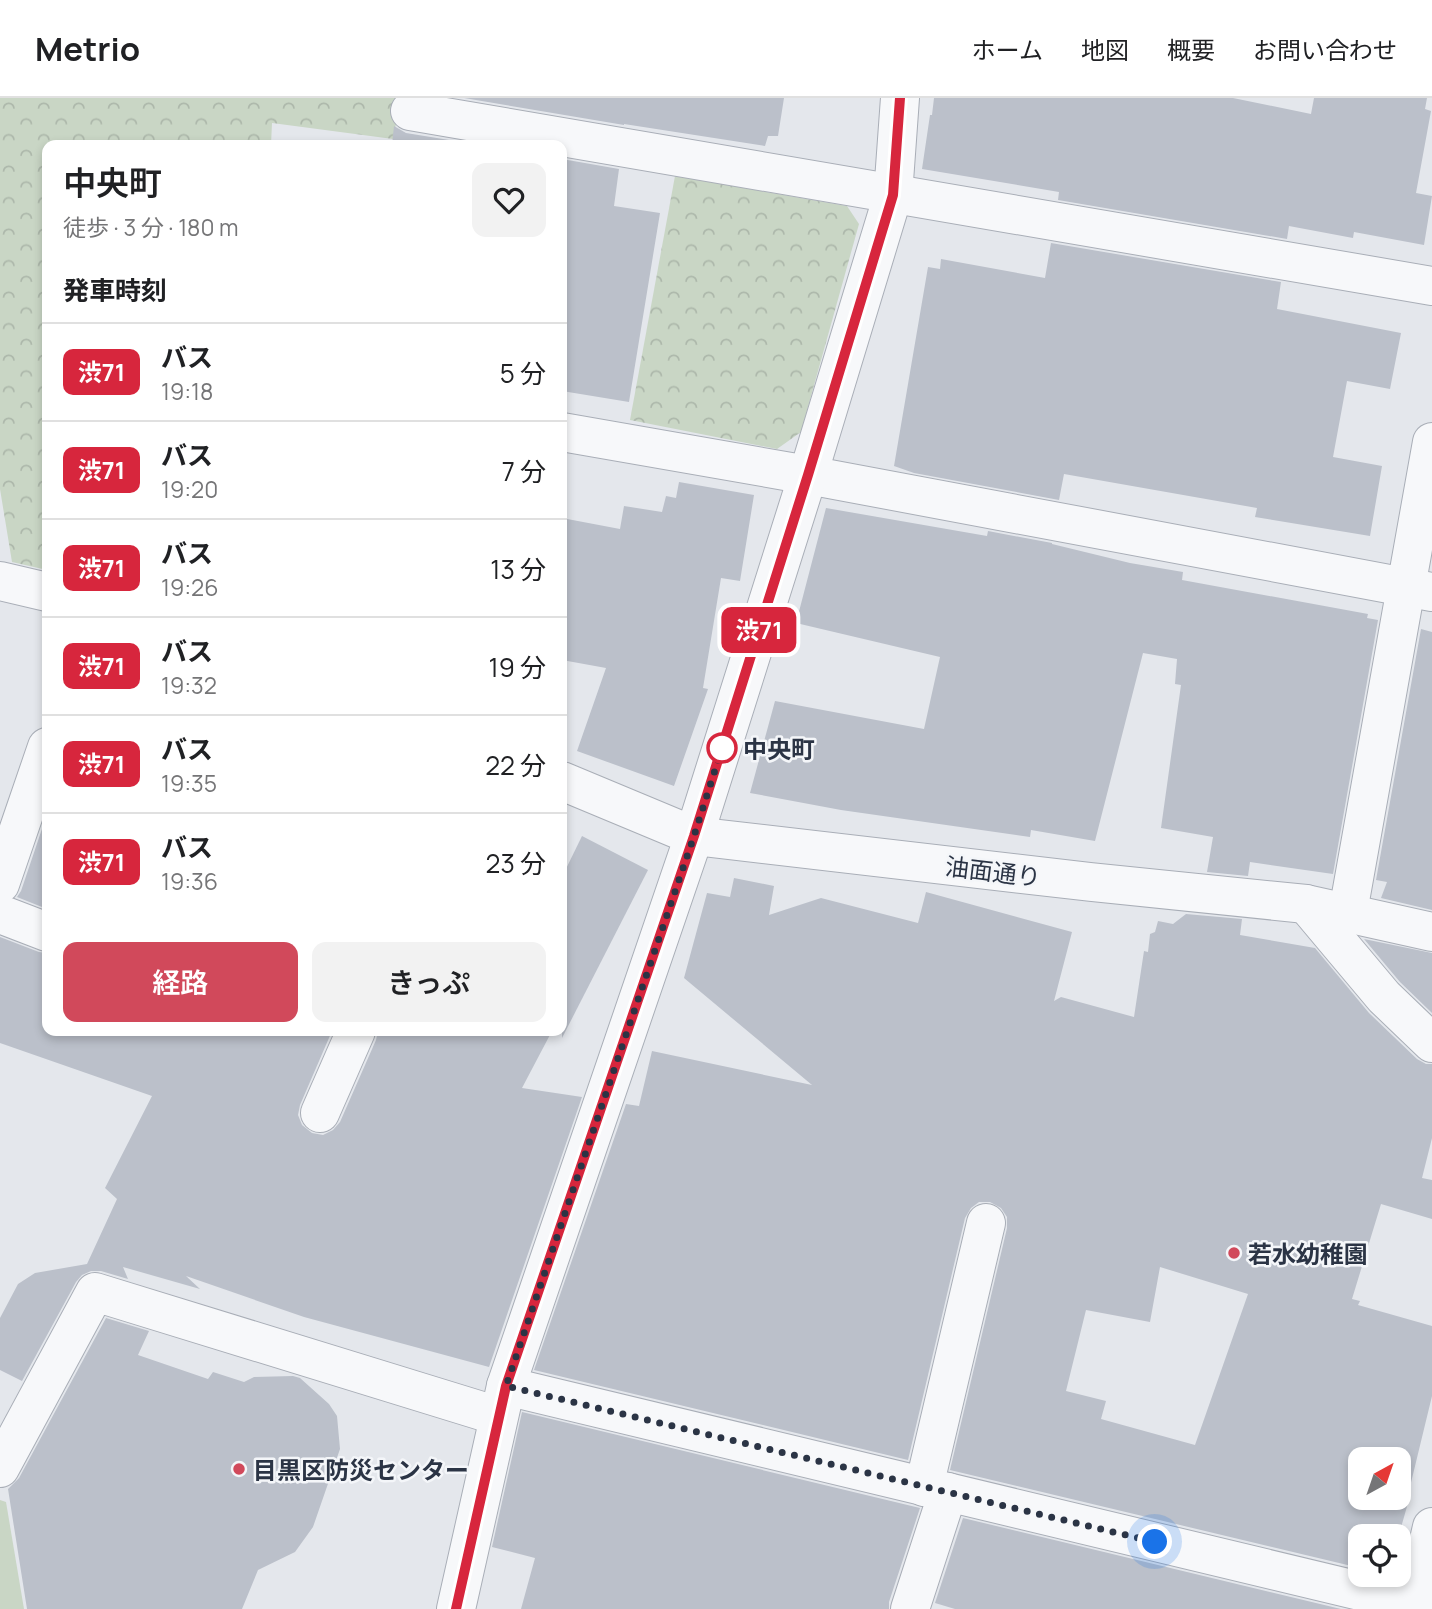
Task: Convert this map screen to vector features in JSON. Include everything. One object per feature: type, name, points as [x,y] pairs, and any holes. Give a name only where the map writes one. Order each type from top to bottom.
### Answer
[{"type":"street","points":[[456,1609],[502,1401],[694,836],[893,195],[900,98]]},
{"type":"street","points":[[410,111],[1432,286]]},
{"type":"street","points":[[567,433],[808,475],[1420,590]]},
{"type":"street","points":[[1348,912],[1420,590],[1432,442]]},
{"type":"street","points":[[0,581],[42,591]]},
{"type":"street","points":[[0,884],[42,762]]},
{"type":"street","name":"油面通り","points":[[567,784],[694,836],[1091,883],[1306,904],[1432,932]]},
{"type":"street","points":[[1306,904],[1384,997],[1432,1043]]},
{"type":"street","points":[[0,914],[42,930]]},
{"type":"street","points":[[320,1113],[354,1036]]},
{"type":"street","points":[[910,1609],[936,1489],[986,1223]]},
{"type":"street","points":[[0,1468],[95,1292],[502,1401],[936,1489],[1413,1607],[1432,1527]]},
{"type":"green space","points":[[0,98],[401,98],[393,139],[272,123],[271,140],[42,140],[42,569],[12,562],[0,489]]},
{"type":"green space","points":[[675,176],[847,206],[859,224],[801,432],[777,449],[630,420]]},
{"type":"green space","points":[[0,1500],[6,1502],[24,1609],[0,1609]]},
{"type":"building","points":[[464,98],[784,98],[778,136],[768,136],[765,146]]},
{"type":"building","points":[[934,98],[1233,98],[1311,114],[1314,98],[1427,98],[1425,109],[1431,111],[1416,193],[1432,196],[1424,245],[1354,232],[1353,238],[1289,226],[1287,239],[1058,200],[1059,192],[922,169]]},
{"type":"building","points":[[394,126],[406,133],[449,140],[393,140]]},
{"type":"building","points":[[567,160],[619,169],[614,206],[660,213],[629,402],[567,392]]},
{"type":"building","points":[[1051,243],[1281,282],[1277,309],[1401,333],[1390,389],[1347,381],[1333,457],[1382,466],[1370,536],[1255,517],[1257,508],[1064,474],[1059,500],[914,473],[894,466],[928,267],[940,269],[941,259],[1045,278]]},
{"type":"building","points":[[679,482],[754,495],[740,581],[721,578],[703,688],[708,689],[674,786],[577,751],[606,668],[567,661],[567,519],[620,529],[624,506],[662,512],[666,496],[676,498]]},
{"type":"building","points":[[826,508],[987,536],[988,531],[1052,543],[1130,563],[1183,572],[1182,580],[1368,614],[1367,618],[1378,620],[1333,874],[1250,862],[1248,876],[1207,872],[1213,837],[1161,828],[1181,685],[1175,684],[1177,659],[1143,653],[1095,841],[1031,830],[1030,837],[841,810],[750,793],[775,701],[924,729],[940,657],[796,623]]},
{"type":"building","points":[[1421,629],[1432,632],[1432,910],[1381,898],[1387,882],[1376,880]]},
{"type":"building","points":[[42,829],[42,907],[17,897]]},
{"type":"building","points":[[582,836],[648,870],[567,1028],[567,867]]},
{"type":"building","points":[[734,878],[774,886],[769,915],[821,898],[918,923],[926,892],[1072,932],[1054,1001],[1061,997],[1134,1017],[1144,951],[1148,952],[1150,934],[1155,932],[1158,921],[1173,924],[1186,914],[1242,919],[1240,935],[1315,948],[1369,1013],[1417,1059],[1432,1064],[1432,1138],[1422,1178],[1432,1180],[1432,1219],[1381,1204],[1352,1299],[1360,1301],[1358,1305],[1432,1326],[1432,1396],[1411,1483],[1411,1447],[1348,1447],[1348,1510],[1406,1510],[1402,1524],[1348,1524],[1348,1565],[950,1470],[1007,1228],[1007,1217],[1001,1208],[990,1202],[979,1202],[965,1218],[908,1460],[534,1370],[626,1104],[639,1106],[652,1051],[812,1085],[684,978],[707,893],[730,897]],"holes":[[[1160,1267],[1248,1294],[1195,1445],[1101,1419],[1106,1401],[1066,1391],[1086,1310],[1150,1322]]]},
{"type":"building","points":[[0,937],[42,952],[42,1036],[330,1036],[298,1115],[302,1125],[312,1133],[323,1135],[333,1130],[340,1122],[377,1036],[549,1036],[522,1088],[582,1097],[489,1367],[304,1317],[186,1276],[200,1289],[123,1267],[128,1279],[101,1271],[82,1275],[22,1381],[0,1370],[0,1318],[18,1284],[35,1273],[87,1264],[117,1199],[105,1188],[152,1096],[0,1043]]},
{"type":"building","points":[[1364,939],[1432,953],[1432,1013],[1400,982]]},
{"type":"building","name":"目黒区防災センター","points":[[106,1318],[149,1331],[138,1355],[208,1379],[213,1372],[244,1382],[254,1377],[300,1378],[329,1404],[337,1416],[340,1449],[313,1527],[295,1552],[258,1570],[242,1609],[27,1609],[8,1489],[19,1478]]},
{"type":"building","points":[[522,1412],[920,1508],[889,1609],[521,1609],[535,1558],[492,1547]]},
{"type":"building","points":[[963,1518],[1341,1609],[955,1609],[935,1603]]},
{"type":"bus line","name":"渋71","points":[[456,1609],[506,1386],[694,836],[893,195],[900,98]]},
{"type":"place","name":"中央町","points":[[722,748]]},
{"type":"place","name":"若水幼稚園","points":[[1234,1253]]},
{"type":"place","name":"目黒区防災センター","points":[[239,1469]]},
{"type":"route","points":[[722,748],[506,1386],[1155,1542]]}]
